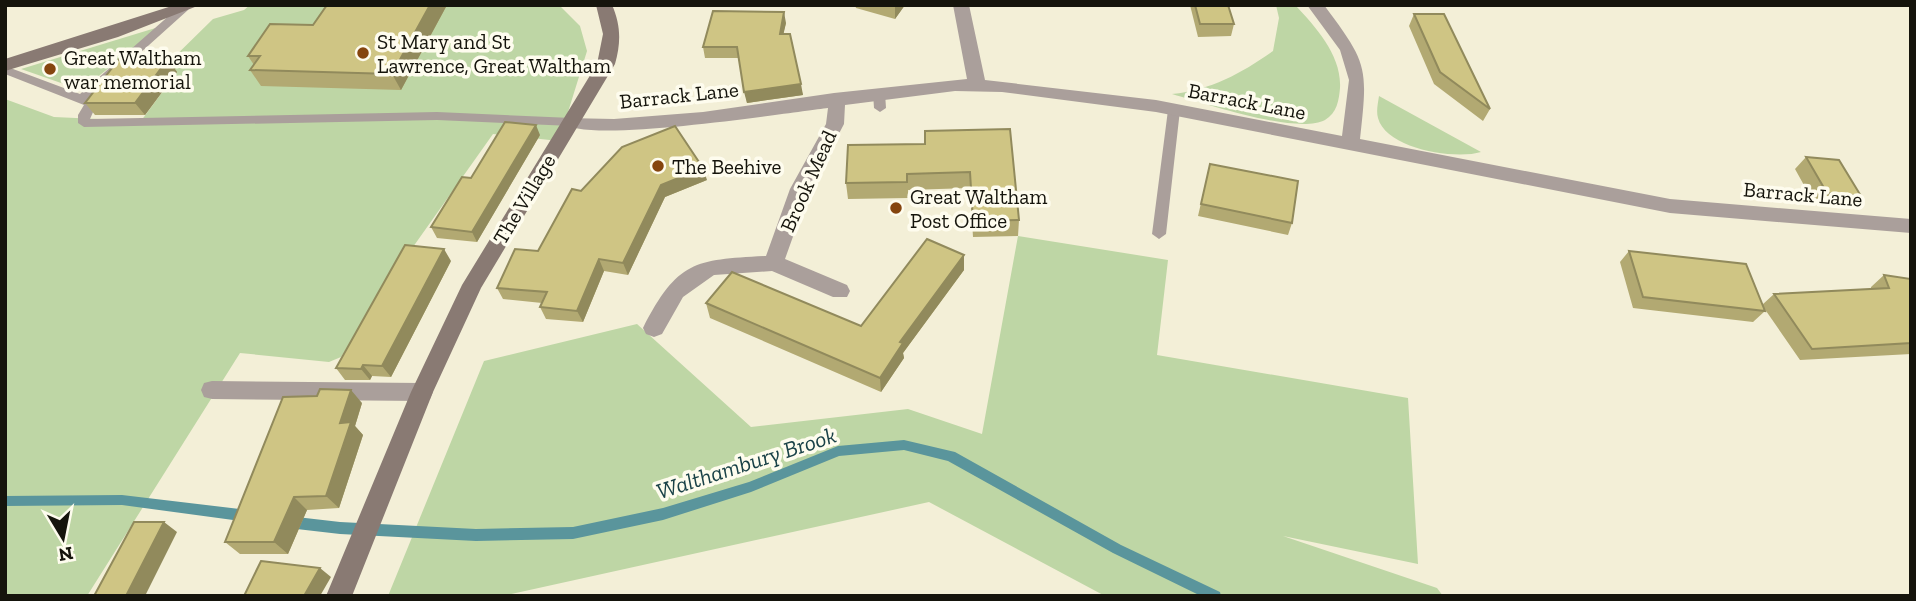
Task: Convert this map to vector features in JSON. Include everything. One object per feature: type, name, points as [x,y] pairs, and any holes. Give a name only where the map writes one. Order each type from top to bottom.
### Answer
[{"type":"street","name":"The Village","points":[[339,596],[422,392],[472,285],[606,64],[612,45],[611,26],[604,5]]},
{"type":"street","points":[[961,5],[977,84]]},
{"type":"street","points":[[1315,5],[1348,49],[1358,80],[1349,144]]},
{"type":"street","points":[[5,65],[36,58],[188,7]]},
{"type":"street","name":"Barrack Lane","points":[[572,122],[614,125],[703,118],[834,99],[880,101],[977,84],[1174,110],[1670,206],[1911,226]]},
{"type":"street","name":"Brook Mead","points":[[774,263],[800,189],[835,124],[838,111],[834,99]]},
{"type":"street","points":[[654,328],[676,291],[693,275],[711,267],[774,263],[840,291]]},
{"type":"street","points":[[212,390],[422,392]]},
{"type":"lane","points":[[82,99],[188,7]]},
{"type":"lane","points":[[5,70],[91,103],[84,115],[84,122],[437,116],[572,122]]},
{"type":"lane","points":[[1159,234],[1174,110]]},
{"type":"green space","points":[[250,5],[559,5],[580,26],[587,51],[559,141],[493,134],[396,271],[341,357],[329,362],[240,353],[87,596],[5,596],[5,99],[54,117],[141,121],[177,72],[160,71],[213,19],[244,10]]},
{"type":"green space","points":[[1276,5],[1295,5],[1319,32],[1332,53],[1340,76],[1340,88],[1337,106],[1329,117],[1311,124],[1272,121],[1172,94],[1200,89],[1226,79],[1273,51],[1279,18]]},
{"type":"green space","points":[[162,26],[81,90],[21,69]]},
{"type":"green space","points":[[1379,96],[1481,152],[1439,153],[1423,150],[1394,138],[1384,129],[1378,118]]},
{"type":"green space","points":[[1018,236],[1168,260],[1157,355],[1408,398],[1418,564],[1283,536],[1437,588],[1443,596],[1105,596],[929,502],[502,596],[388,596],[484,361],[637,324],[751,427],[908,409],[982,434]]},
{"type":"building","points":[[327,5],[430,5],[392,74],[250,70],[260,56],[248,56],[270,24],[313,25]]},
{"type":"building","points":[[1195,5],[1228,5],[1234,24],[1200,24]]},
{"type":"building","points":[[713,11],[784,12],[780,34],[790,34],[801,84],[744,92],[737,47],[703,47]]},
{"type":"building","points":[[1414,14],[1444,14],[1490,109],[1440,72]]},
{"type":"building","points":[[119,59],[168,59],[135,103],[85,103]]},
{"type":"building","points":[[505,122],[536,125],[472,232],[431,227],[462,177],[471,178]]},
{"type":"building","points":[[675,126],[703,168],[661,185],[623,263],[599,259],[577,311],[540,307],[547,292],[497,288],[515,249],[538,251],[572,189],[581,191],[622,147]]},
{"type":"building","points":[[1010,129],[1019,220],[973,221],[970,172],[907,174],[907,182],[846,183],[848,145],[925,144],[925,131]]},
{"type":"building","points":[[1806,157],[1839,160],[1861,196],[1827,193]]},
{"type":"building","points":[[1210,164],[1298,181],[1292,223],[1201,204]]},
{"type":"building","points":[[927,239],[964,255],[900,342],[903,343],[880,378],[706,303],[732,272],[861,326]]},
{"type":"building","points":[[405,245],[444,249],[382,366],[336,368]]},
{"type":"building","points":[[1629,251],[1746,264],[1765,311],[1643,297]]},
{"type":"building","points":[[1884,275],[1911,279],[1911,343],[1812,349],[1774,294],[1889,288]]},
{"type":"building","points":[[320,389],[351,390],[340,423],[351,422],[326,496],[294,497],[274,542],[225,542],[283,397],[317,396]]},
{"type":"building","points":[[134,522],[164,522],[126,596],[94,596]]},
{"type":"building","points":[[261,561],[320,568],[304,596],[244,596]]},
{"type":"waterway","name":"Walthambury Brook","points":[[288,522],[340,528],[476,535],[573,533],[663,514],[751,487],[838,451],[904,445],[951,456],[1117,549],[1215,596]]},
{"type":"waterway","name":"Walthambury Brook","points":[[5,501],[122,500],[248,516]]},
{"type":"place","name":"St Mary and St Lawrence, Great Waltham","points":[[363,53]]},
{"type":"place","name":"Great Waltham war memorial","points":[[50,69]]},
{"type":"place","name":"The Beehive","points":[[658,166]]},
{"type":"place","name":"Great Waltham Post Office","points":[[896,208]]}]
